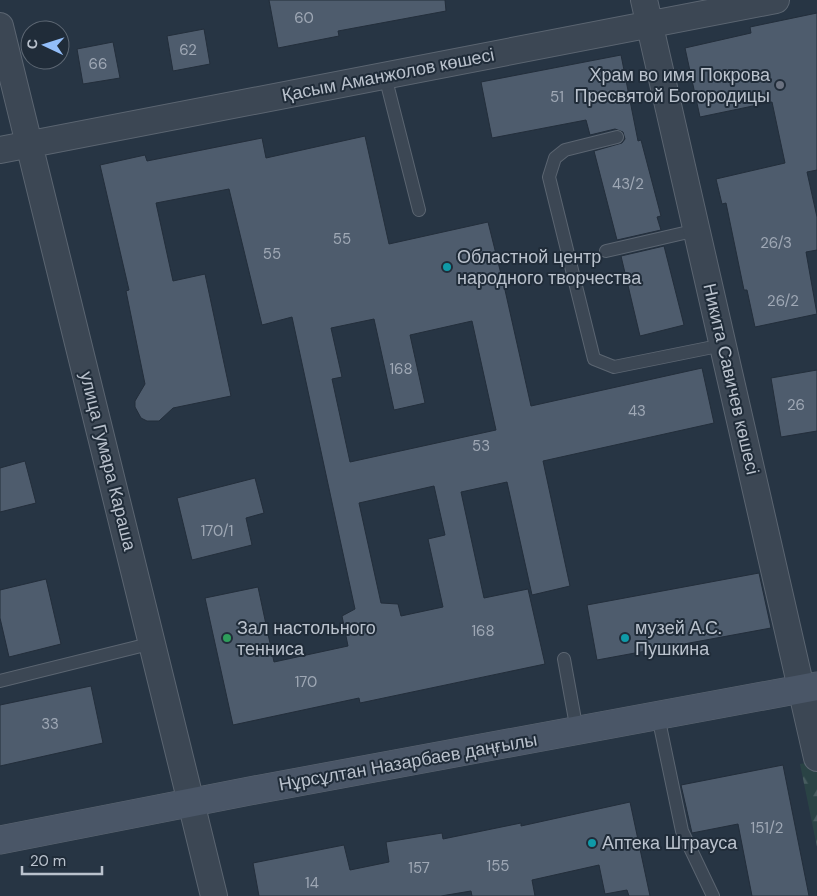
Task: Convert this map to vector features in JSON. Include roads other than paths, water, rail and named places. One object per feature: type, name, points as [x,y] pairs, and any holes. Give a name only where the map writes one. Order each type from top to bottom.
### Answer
[{"type":"main road","name":"Нұрсұлтан Назарбаев даңғылы","points":[[0,840],[658,716],[808,694]]},
{"type":"street","name":"Қасым Аманжолов көшесі","points":[[0,150],[385,76],[646,12],[776,0]]},
{"type":"street","name":"Никита Савичев көшесі","points":[[646,12],[808,694],[817,758]]},
{"type":"street","name":"улица Гумара Караша","points":[[0,26],[154,643],[214,896]]},
{"type":"lane","points":[[385,76],[419,210]]},
{"type":"lane","points":[[617,137],[565,150],[555,158],[549,177],[594,359],[614,367],[724,345]]},
{"type":"lane","points":[[606,252],[697,230]]},
{"type":"lane","points":[[0,681],[154,643]]},
{"type":"lane","points":[[564,659],[577,731]]},
{"type":"lane","points":[[658,716],[682,831],[713,896]]},
{"type":"place","name":"Храм во имя Покрова Пресвятой Богородицы","points":[[780,85]]},
{"type":"place","name":"Областной центр народного творчества","points":[[447,267]]},
{"type":"place","name":"Зал настольного тенниса","points":[[227,638]]},
{"type":"place","name":"музей А.С. Пушкина","points":[[625,638]]},
{"type":"place","name":"Аптека Штрауса","points":[[592,843]]}]
